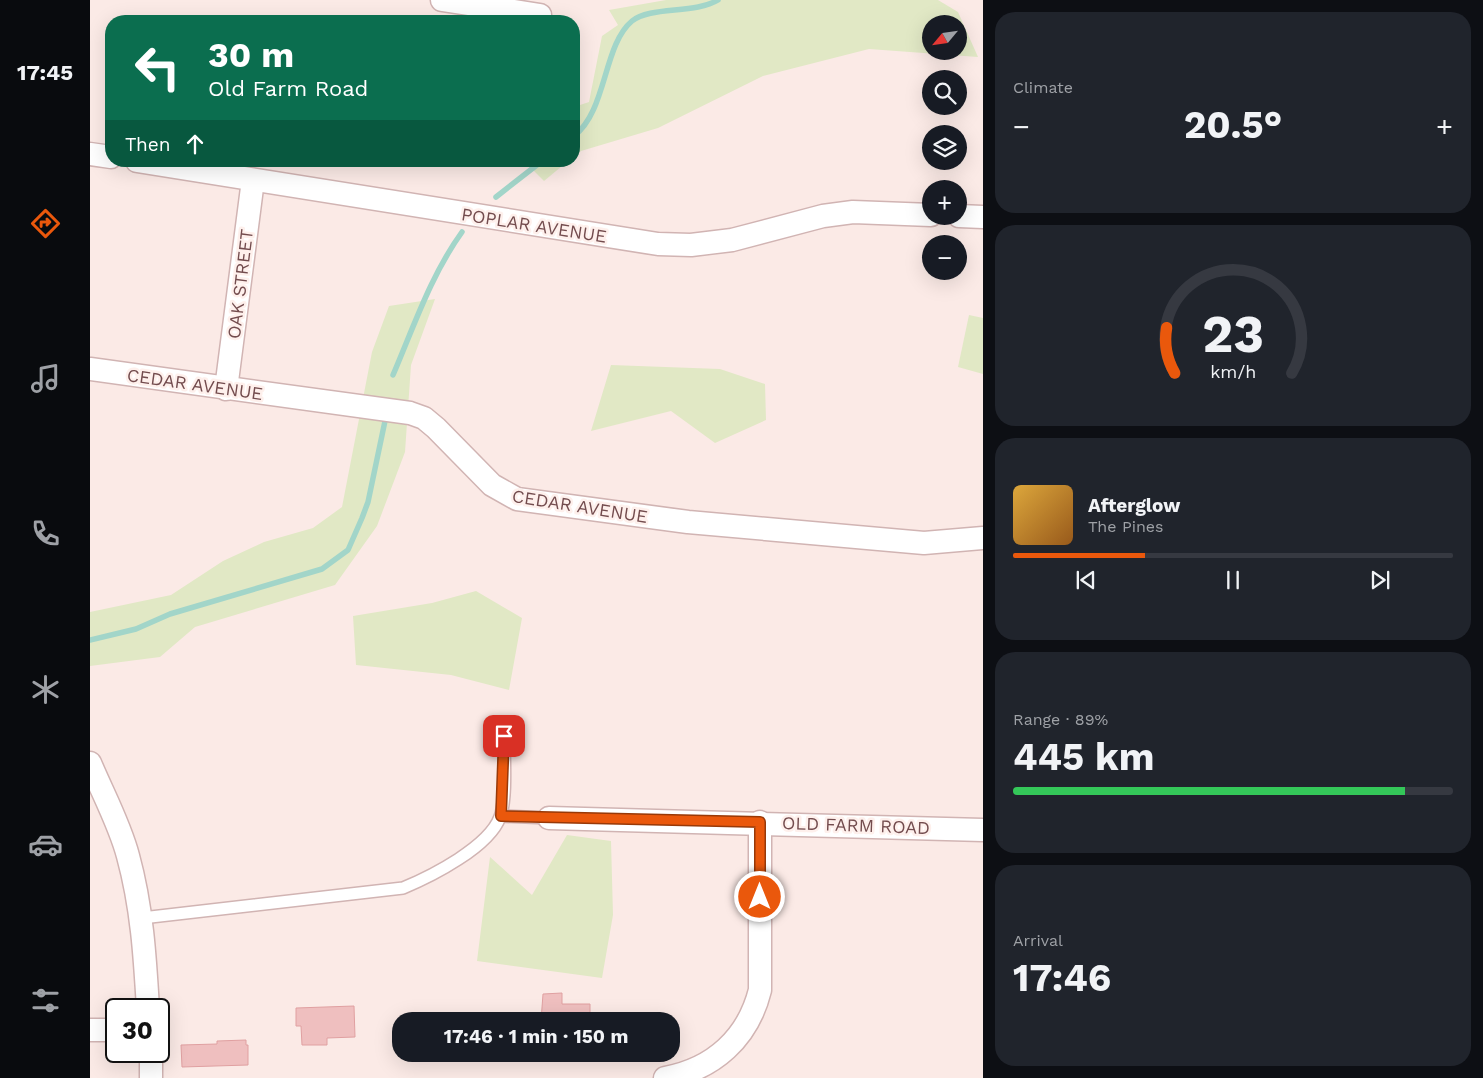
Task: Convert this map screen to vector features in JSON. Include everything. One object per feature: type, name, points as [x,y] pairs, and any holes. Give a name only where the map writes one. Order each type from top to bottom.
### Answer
[{"type":"street","points":[[442,0],[540,15]]},
{"type":"street","points":[[90,154],[105,156]]},
{"type":"street","name":"POPLAR AVENUE","points":[[174,167],[666,244],[691,245],[732,240],[823,216],[853,212],[922,215]]},
{"type":"street","name":"OAK STREET","points":[[226,389],[253,180]]},
{"type":"street","points":[[967,216],[983,217]]},
{"type":"street","name":"CEDAR AVENUE","points":[[90,369],[410,413],[424,418],[492,486],[517,500],[688,522],[924,543],[983,538]]},
{"type":"street","points":[[90,763],[128,854],[142,918],[147,998]]},
{"type":"street","name":"OLD FARM ROAD","points":[[549,818],[760,822],[983,830]]},
{"type":"street","points":[[665,1078],[706,1066],[724,1052],[740,1036],[757,1005],[760,990],[760,822]]},
{"type":"street","points":[[90,1030],[105,1030]]},
{"type":"street","points":[[151,1063],[151,1078]]},
{"type":"lane","points":[[142,918],[403,888],[465,853],[487,836],[501,816],[504,736]]},
{"type":"lane","points":[[501,816],[549,818]]},
{"type":"green space","points":[[666,0],[938,0],[958,12],[959,15],[922,15],[922,53],[869,49],[763,76],[658,128],[580,152],[580,105],[589,102],[602,36],[618,25],[609,10]]},
{"type":"green space","points":[[968,34],[978,57],[968,56]]},
{"type":"green space","points":[[530,167],[561,167],[544,181]]},
{"type":"green space","points":[[435,299],[411,365],[405,452],[377,526],[335,585],[195,627],[160,657],[90,666],[90,612],[171,595],[223,561],[264,542],[313,528],[342,507],[372,352],[389,306]]},
{"type":"green space","points":[[969,315],[983,318],[983,374],[958,367]]},
{"type":"green space","points":[[611,365],[720,369],[765,384],[766,420],[715,443],[671,411],[591,431]]},
{"type":"green space","points":[[476,591],[522,618],[509,690],[451,675],[356,665],[353,616],[432,603]]},
{"type":"green space","points":[[567,835],[611,841],[613,915],[602,978],[477,961],[490,857],[532,895]]},
{"type":"building","points":[[562,993],[562,1004],[590,1004],[590,1012],[542,1012],[543,994]]},
{"type":"building","points":[[354,1006],[355,1037],[327,1038],[327,1045],[302,1045],[301,1026],[296,1026],[296,1008]]},
{"type":"building","points":[[246,1040],[246,1045],[248,1045],[248,1065],[182,1067],[181,1045],[217,1044],[217,1041]]},
{"type":"waterway","points":[[580,130],[593,111],[615,46],[632,21],[650,13],[697,7],[718,0]]},
{"type":"waterway","points":[[496,197],[534,167]]},
{"type":"waterway","points":[[393,375],[432,283],[462,232]]},
{"type":"waterway","points":[[90,640],[136,629],[170,614],[322,569],[348,550],[368,502],[385,421]]},
{"type":"route","points":[[504,736],[501,816],[760,822],[760,897]]}]
